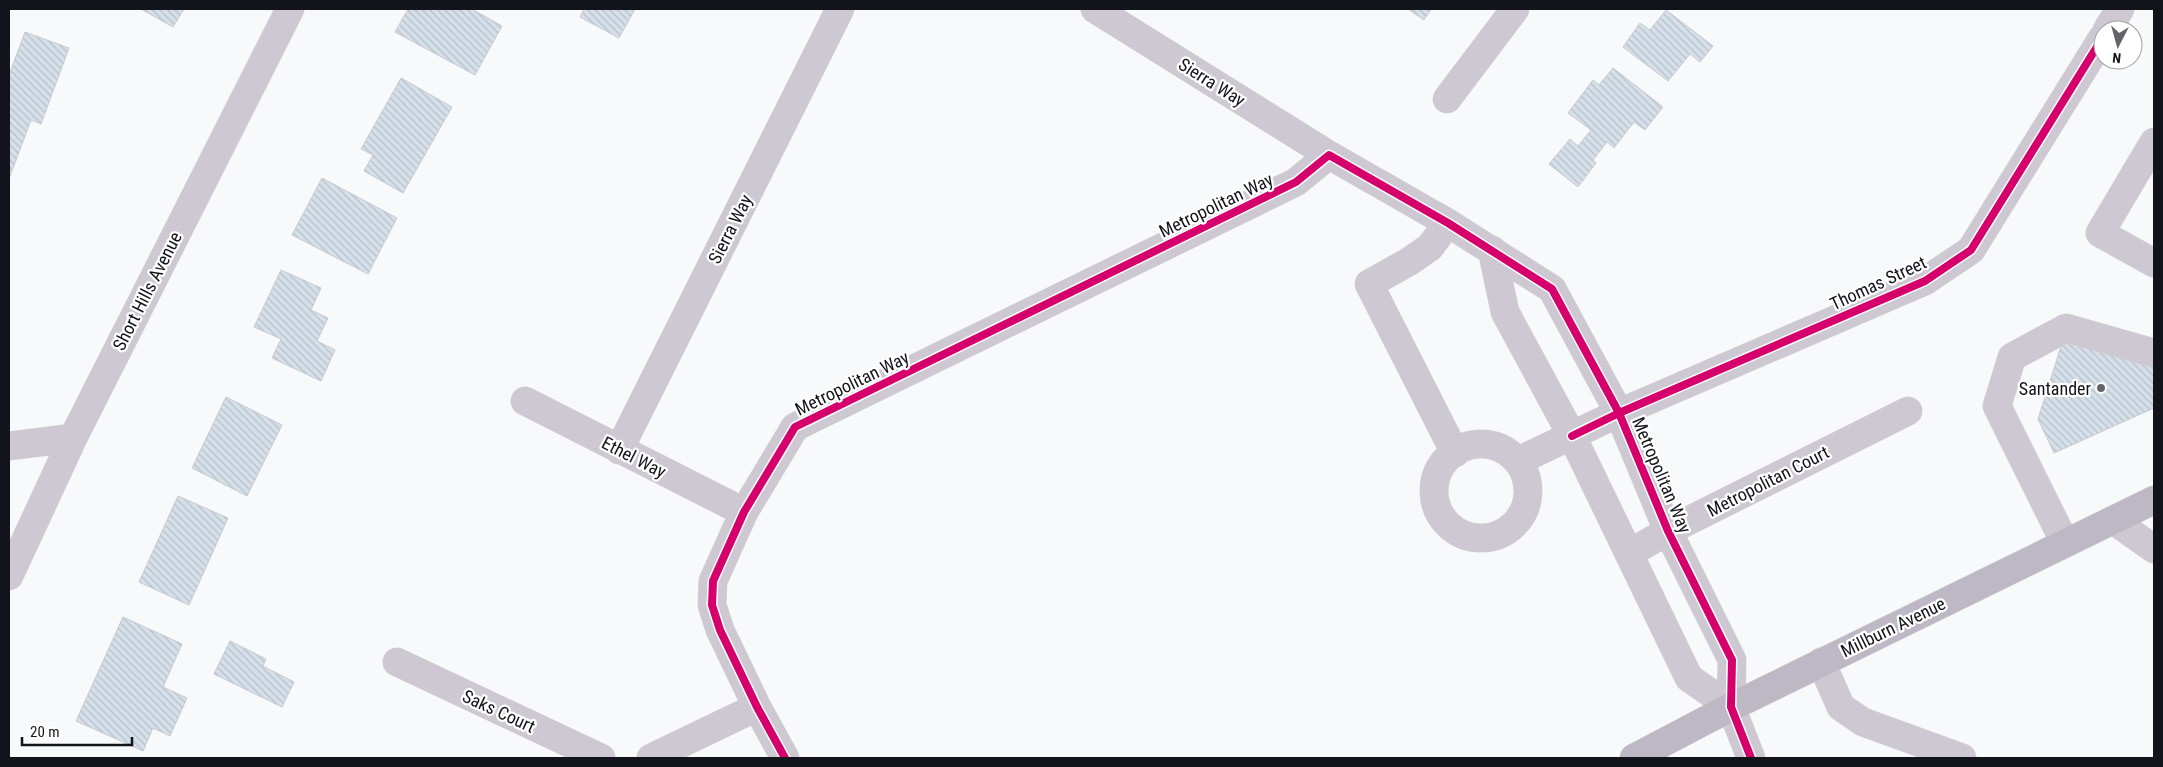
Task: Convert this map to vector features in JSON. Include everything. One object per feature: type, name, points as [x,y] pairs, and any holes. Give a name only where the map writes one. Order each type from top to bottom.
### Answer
[{"type":"main road","name":"Millburn Avenue","points":[[1634,758],[1821,662],[2154,500]]},
{"type":"street","name":"Short Hills Avenue","points":[[9,576],[73,438],[290,9]]},
{"type":"street","name":"Sierra Way","points":[[619,450],[840,9]]},
{"type":"street","name":"Sierra Way","points":[[1095,9],[1329,155]]},
{"type":"street","points":[[1447,98],[1516,9]]},
{"type":"street","points":[[2113,20],[2120,9]]},
{"type":"street","name":"Thomas Street","points":[[1518,461],[1619,413],[1925,280],[1971,250],[2093,53]]},
{"type":"street","points":[[2154,142],[2100,233],[2154,264]]},
{"type":"street","name":"Metropolitan Way","points":[[785,758],[757,707],[720,630],[712,605],[713,581],[744,512],[795,427],[1296,182],[1329,155],[1448,223],[1552,289],[1619,413],[1668,531],[1732,660],[1731,707]]},
{"type":"street","points":[[1448,223],[1430,247],[1410,261],[1369,284],[1455,453]]},
{"type":"street","points":[[1492,250],[1505,312],[1572,436],[1689,678],[1731,707],[1752,758]]},
{"type":"street","points":[[2064,543],[1997,406],[2012,357],[2066,328],[2154,353]]},
{"type":"street","name":"Ethel Way","points":[[526,400],[619,450],[744,512]]},
{"type":"street","name":"Metropolitan Court","points":[[1630,553],[1668,531],[1908,411]]},
{"type":"street","points":[[9,446],[73,438]]},
{"type":"street","points":[[1474,444],[1490,444],[1506,450],[1518,461],[1526,475],[1529,491],[1526,507],[1518,522],[1507,531],[1494,537],[1479,538],[1464,535],[1452,528],[1442,517],[1436,504],[1434,489],[1438,474],[1446,460],[1455,453],[1474,444]]},
{"type":"street","points":[[2113,520],[2154,549]]},
{"type":"street","name":"Saks Court","points":[[397,662],[601,758]]},
{"type":"street","points":[[1821,662],[1841,707],[1863,722],[1962,758]]},
{"type":"street","points":[[651,758],[757,707]]},
{"type":"building","points":[[141,9],[184,9],[173,27]]},
{"type":"building","points":[[408,9],[472,9],[502,26],[475,75],[395,32]]},
{"type":"building","points":[[584,9],[635,9],[619,38],[580,17]]},
{"type":"building","points":[[1408,9],[1431,9],[1424,20]]},
{"type":"building","points":[[1666,10],[1713,46],[1700,62],[1690,54],[1668,81],[1623,47],[1640,23],[1650,30]]},
{"type":"building","points":[[25,32],[69,48],[41,124],[31,120],[9,179],[9,75]]},
{"type":"building","points":[[1613,68],[1663,107],[1645,130],[1634,122],[1614,148],[1607,142],[1593,160],[1596,163],[1578,187],[1549,164],[1570,139],[1578,146],[1591,130],[1568,113],[1593,80],[1599,85]]},
{"type":"building","points":[[401,78],[452,107],[403,193],[364,171],[373,155],[361,149]]},
{"type":"building","points":[[322,178],[397,218],[368,274],[292,235]]},
{"type":"building","points":[[281,270],[321,288],[311,310],[328,318],[317,341],[335,350],[321,381],[272,358],[281,339],[254,327]]},
{"type":"building","name":"Santander","points":[[2063,340],[2154,368],[2154,408],[2054,453],[2038,419]]},
{"type":"building","points":[[226,397],[282,425],[247,496],[192,468]]},
{"type":"building","points":[[178,496],[228,518],[189,605],[139,582]]},
{"type":"building","points":[[123,617],[182,644],[163,687],[187,698],[170,736],[153,728],[143,751],[76,721]]},
{"type":"building","points":[[230,641],[266,659],[263,666],[294,682],[282,707],[214,674]]},
{"type":"cycle path","points":[[1572,436],[1619,413],[1925,281],[1971,250],[2093,53]]},
{"type":"cycle path","points":[[785,758],[757,707],[720,630],[712,605],[713,581],[744,512],[795,427],[1296,182],[1329,155],[1448,223],[1552,289],[1619,413],[1668,531],[1732,660],[1731,707],[1751,758]]},
{"type":"place","name":"Santander","points":[[2101,388]]}]
